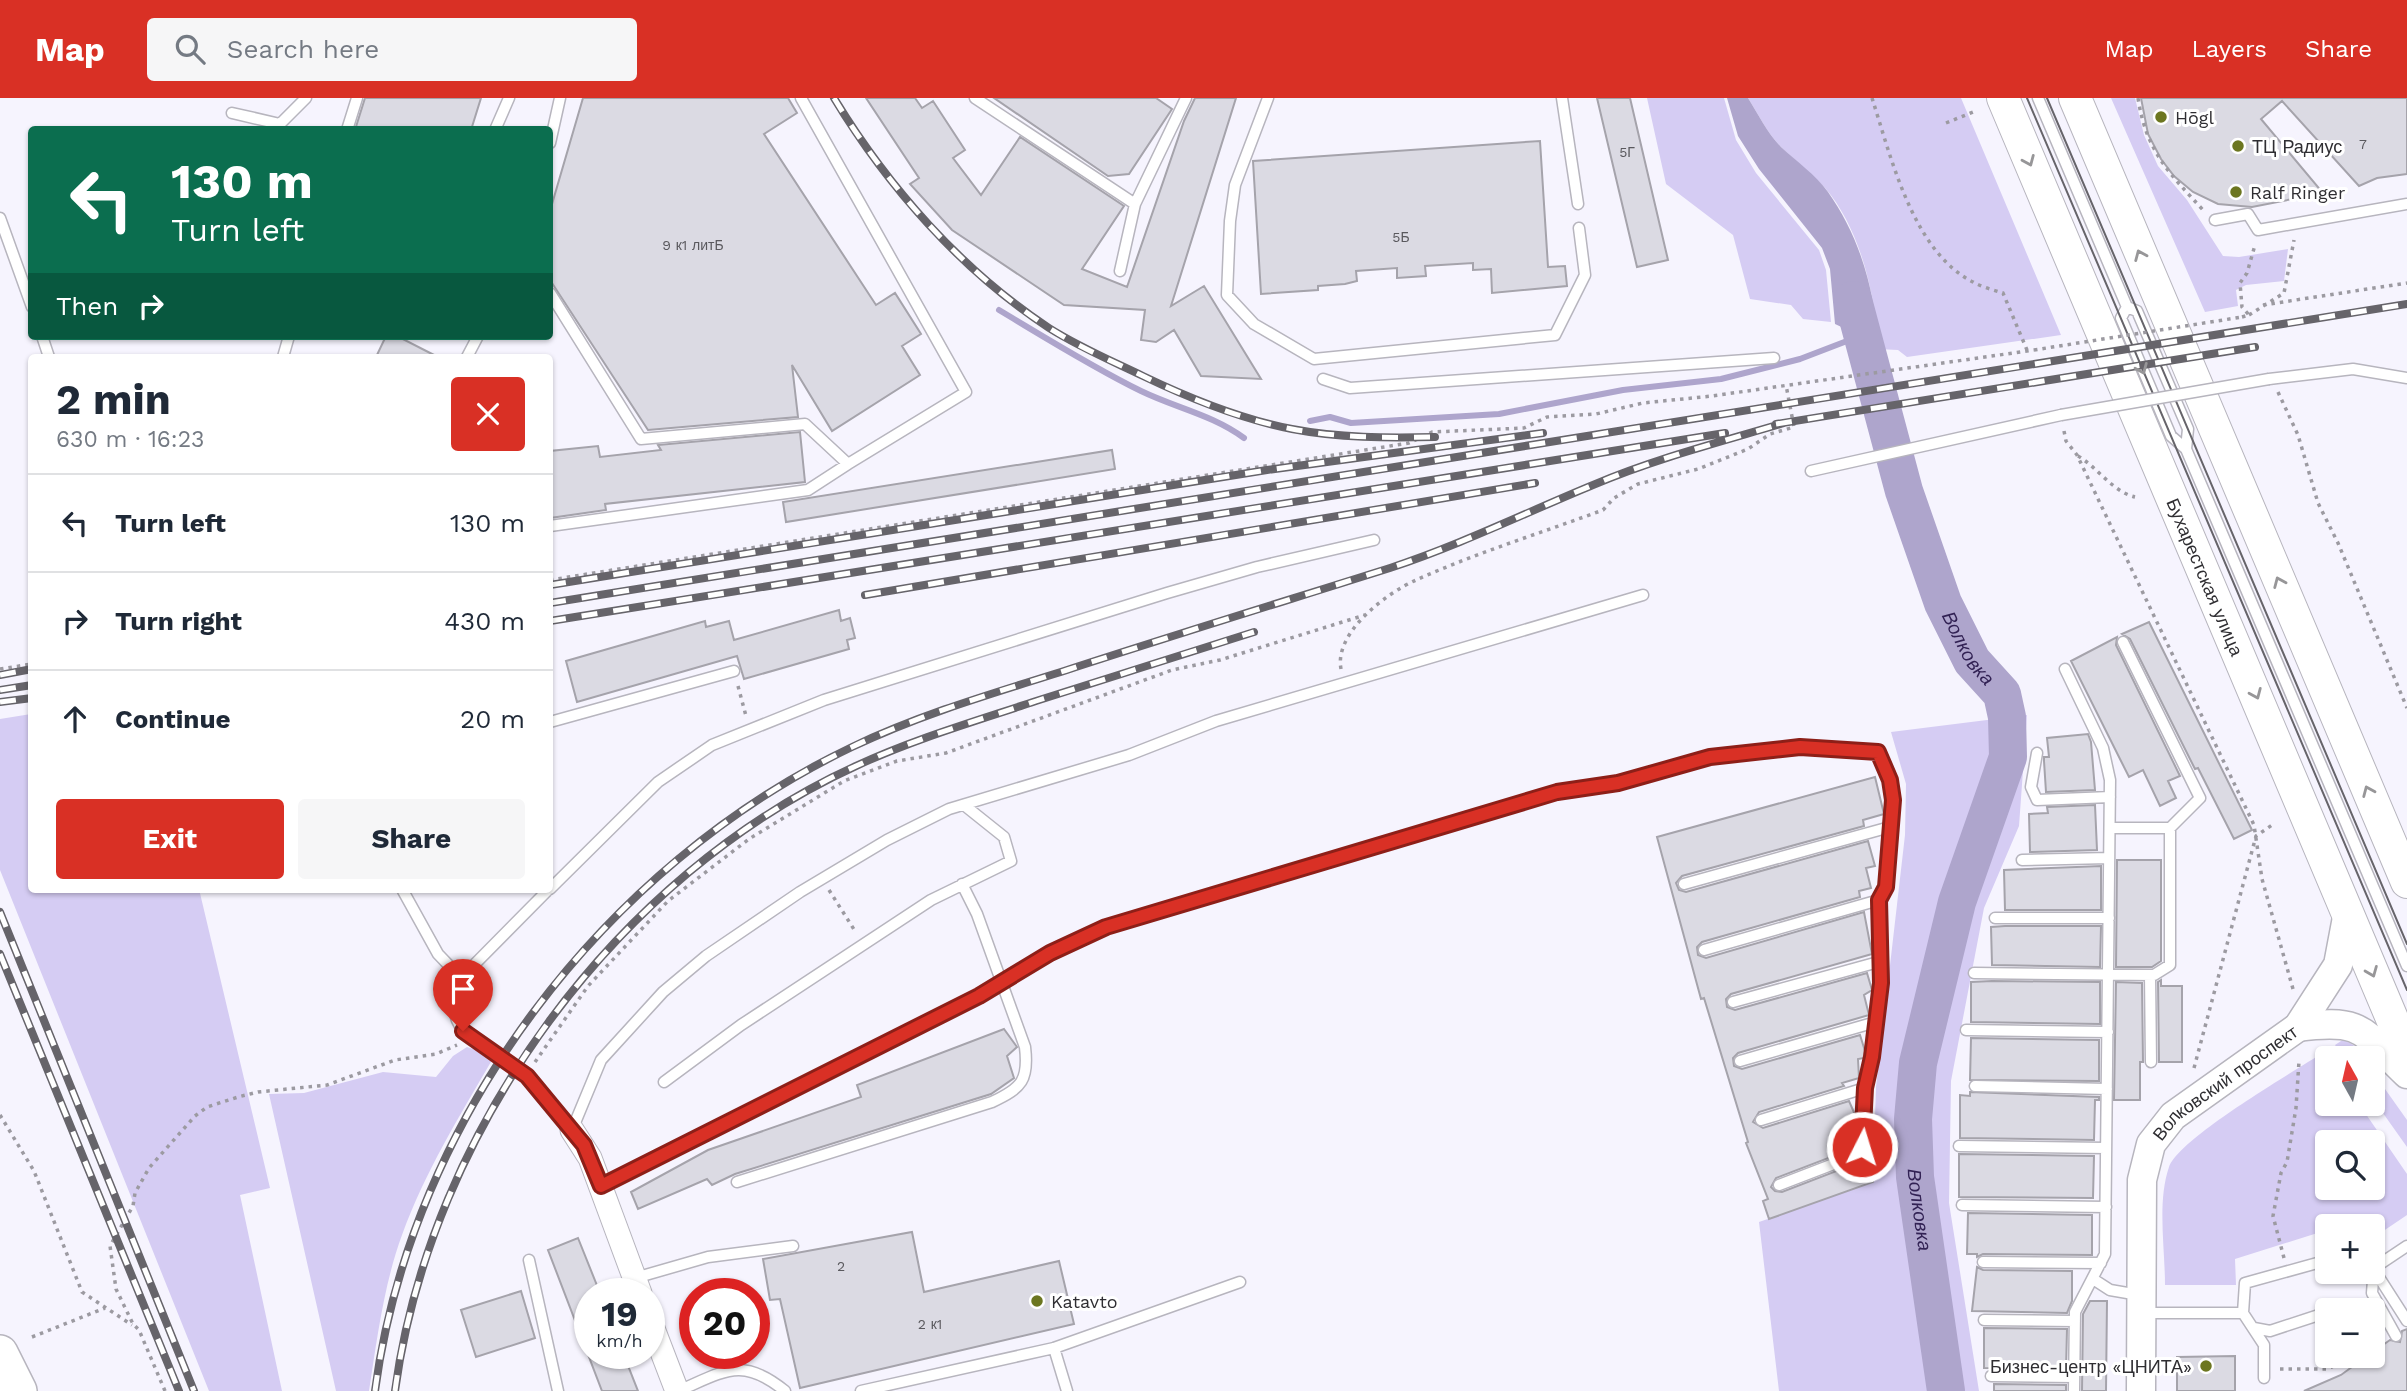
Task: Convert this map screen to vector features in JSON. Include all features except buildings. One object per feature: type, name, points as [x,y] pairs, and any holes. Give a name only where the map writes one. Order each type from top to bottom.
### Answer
[{"type":"main road","name":"Бухарестская улица","points":[[2003,98],[2407,1055]]},
{"type":"main road","points":[[2075,98],[2403,865]]},
{"type":"main road","points":[[0,1353],[19,1391]]},
{"type":"main road","points":[[0,1381],[4,1391]]},
{"type":"street","name":"Волковский проспект","points":[[2141,1391],[2142,1180],[2147,1155],[2157,1135],[2186,1106],[2298,1027],[2338,965],[2348,912]]},
{"type":"street","points":[[2298,1027],[2329,1022],[2350,1024],[2362,1031],[2407,1074]]},
{"type":"street","points":[[572,1130],[587,1152],[634,1278]]},
{"type":"street","points":[[665,1358],[678,1391]]},
{"type":"lane","points":[[232,113],[280,124],[306,98]]},
{"type":"lane","points":[[348,126],[357,98]]},
{"type":"lane","points":[[497,126],[509,98]]},
{"type":"lane","points":[[553,130],[560,98]]},
{"type":"lane","points":[[553,526],[808,490],[966,392],[801,98]]},
{"type":"lane","points":[[975,98],[1135,204]]},
{"type":"lane","points":[[1120,271],[1135,204],[1186,98]]},
{"type":"lane","points":[[1268,98],[1235,185],[1230,221],[1227,295],[1254,324],[1314,359],[1555,335],[1585,275],[1579,228]]},
{"type":"lane","points":[[1563,98],[1578,204]]},
{"type":"lane","points":[[2038,98],[2127,307],[2137,312],[2188,429],[2186,449]]},
{"type":"lane","points":[[2215,220],[2248,214],[2258,230],[2407,204]]},
{"type":"lane","points":[[0,218],[28,296]]},
{"type":"lane","points":[[553,298],[641,439],[805,424],[848,464]]},
{"type":"lane","points":[[2127,307],[2120,318],[2171,436],[2186,449],[2407,966]]},
{"type":"lane","points":[[1323,379],[1350,388],[1774,358]]},
{"type":"lane","points":[[1811,471],[2061,415],[2269,379],[2353,369],[2407,378]]},
{"type":"lane","points":[[553,885],[658,782],[712,745],[824,700],[1167,593],[1257,567],[1374,540]]},
{"type":"lane","points":[[545,893],[461,978],[453,996],[454,1012],[463,1031],[527,1076],[572,1130],[601,1060],[663,992],[706,956],[887,840],[964,805],[1129,755],[1216,721],[1643,595]]},
{"type":"lane","points":[[1974,973],[2150,975],[2169,965],[2170,828],[2200,798],[2123,642]]},
{"type":"lane","points":[[2065,669],[2103,748],[2110,780],[2105,1254],[2075,1312],[2074,1391]]},
{"type":"lane","points":[[553,721],[734,671]]},
{"type":"lane","points":[[601,1186],[979,996],[1050,953],[1106,927],[1557,792],[1618,783],[1710,757],[1800,747],[1878,752],[1890,780],[1893,800],[1886,887],[1879,900],[1882,961],[1877,1022],[1865,1088],[1864,1130],[1857,1155],[1779,1185]]},
{"type":"lane","points":[[2037,753],[2031,787],[2037,800],[2110,797]]},
{"type":"lane","points":[[664,1082],[741,1025],[931,900],[1011,861],[1004,837],[964,805]]},
{"type":"lane","points":[[1684,884],[1890,827]]},
{"type":"lane","points":[[2110,828],[2170,828]]},
{"type":"lane","points":[[2022,860],[2109,858]]},
{"type":"lane","points":[[737,1182],[992,1102],[1015,1092],[1023,1081],[1028,1066],[1026,1047],[977,914],[962,884]]},
{"type":"lane","points":[[404,893],[439,954],[461,978]]},
{"type":"lane","points":[[1704,950],[1879,900]]},
{"type":"lane","points":[[1995,918],[2109,918]]},
{"type":"lane","points":[[1733,1002],[1882,961]]},
{"type":"lane","points":[[2150,975],[2151,1062]]},
{"type":"lane","points":[[1740,1061],[1877,1022]]},
{"type":"lane","points":[[1966,1030],[2108,1032]]},
{"type":"lane","points":[[1975,1086],[2107,1089]]},
{"type":"lane","points":[[1761,1120],[1865,1088]]},
{"type":"lane","points":[[1959,1146],[2106,1148]]},
{"type":"lane","points":[[1962,1205],[2106,1207]]},
{"type":"lane","points":[[657,1278],[708,1257],[793,1245]]},
{"type":"lane","points":[[2385,1260],[2407,1246]]},
{"type":"lane","points":[[529,1260],[558,1391]]},
{"type":"lane","points":[[1983,1262],[2101,1263]]},
{"type":"lane","points":[[2264,1373],[2264,1345],[2243,1313],[2245,1283],[2315,1263]]},
{"type":"lane","points":[[2093,1279],[2141,1304],[2243,1313]]},
{"type":"lane","points":[[861,1391],[1054,1348],[1240,1282]]},
{"type":"lane","points":[[2372,1284],[2372,1293],[2396,1336]]},
{"type":"lane","points":[[2383,1284],[2407,1321]]},
{"type":"lane","points":[[2254,1328],[2270,1331],[2315,1316]]},
{"type":"lane","points":[[1984,1320],[2075,1321]]},
{"type":"lane","points":[[1054,1348],[1067,1391]]},
{"type":"lane","points":[[678,1391],[730,1371],[749,1369],[765,1375],[785,1391]]},
{"type":"lane","points":[[1991,1376],[2074,1377]]},
{"type":"path","points":[[1872,98],[1894,165],[1926,237],[1953,269],[1972,282],[2003,293],[2027,351]]},
{"type":"path","points":[[2138,98],[2145,134],[2161,164],[2215,220]]},
{"type":"path","points":[[1946,123],[1973,112]]},
{"type":"path","points":[[553,580],[1409,443],[1432,432],[1524,428],[1547,416],[1596,414],[1643,403],[2034,350],[2242,317],[2284,293],[2297,223]]},
{"type":"path","points":[[2249,315],[2242,307],[2240,283],[2250,264],[2258,230]]},
{"type":"path","points":[[2263,305],[2407,283]]},
{"type":"path","points":[[2269,379],[2286,403],[2318,503],[2338,543],[2407,708]]},
{"type":"path","points":[[1344,684],[1338,654],[1353,628],[1365,615],[1413,581],[1603,510],[1614,498],[1639,484],[1698,469],[1748,449],[1770,434],[1794,427],[1786,385]]},
{"type":"path","points":[[2061,415],[2066,441],[2077,456],[2254,825],[2262,879],[2294,986],[2292,998]]},
{"type":"path","points":[[2077,456],[2095,466],[2120,490],[2135,497]]},
{"type":"path","points":[[527,1076],[541,1050],[588,986],[668,901],[769,825],[844,781],[897,761],[946,753],[1172,670],[1220,660],[1365,615]]},
{"type":"path","points":[[0,669],[28,665]]},
{"type":"path","points":[[734,671],[750,730]]},
{"type":"path","points":[[2194,1068],[2256,836],[2275,823]]},
{"type":"path","points":[[822,880],[863,944]]},
{"type":"path","points":[[165,1391],[139,1330],[132,1324],[116,1289],[110,1245],[133,1206],[135,1193],[149,1168],[195,1116],[207,1107],[258,1092],[327,1085],[395,1060],[436,1054],[472,1039]]},
{"type":"path","points":[[2288,1270],[2273,1216],[2281,1173],[2287,1162],[2296,1108],[2299,1061]]},
{"type":"path","points":[[0,1115],[34,1171],[82,1292],[139,1330]]},
{"type":"path","points":[[32,1337],[106,1308]]},
{"type":"path","points":[[2264,1373],[2330,1368]]},
{"type":"shaded area","points":[[1647,98],[1724,98],[1736,140],[1756,173],[1819,250],[1826,270],[1831,322],[1803,319],[1791,305],[1750,299],[1733,235],[1666,184]]},
{"type":"shaded area","points":[[1727,98],[1748,98],[1776,142],[1817,179],[1839,209],[1865,267],[1874,308],[1877,349],[1860,352],[1850,331],[1835,324],[1830,269],[1822,248],[1759,169],[1738,136]]},
{"type":"shaded area","points":[[1748,98],[1961,98],[2061,335],[1907,357],[1898,350],[1877,349],[1870,286],[1848,223],[1825,188],[1776,142]]},
{"type":"shaded area","points":[[2111,98],[2135,98],[2144,135],[2158,166],[2187,200],[2223,256],[2239,257],[2288,249],[2284,281],[2246,285],[2236,290],[2238,306],[2205,312]]},
{"type":"shaded area","points":[[28,714],[28,893],[200,893],[270,1188],[240,1195],[282,1391],[209,1391],[0,870],[0,719]]},
{"type":"shaded area","points":[[2027,715],[2019,826],[1984,908],[1951,1081],[1949,1203],[1979,1391],[1779,1391],[1759,1222],[1873,1182],[1876,1087],[1905,835],[1906,784],[1891,732]]},
{"type":"shaded area","points":[[2344,1039],[2354,1046],[2336,1046]]},
{"type":"shaded area","points":[[467,1047],[483,1052],[492,1060],[432,1167],[402,1235],[386,1292],[369,1391],[336,1391],[269,1094],[304,1093],[383,1072],[436,1077],[453,1056]]},
{"type":"shaded area","points":[[2315,1058],[2315,1116],[2367,1116],[2377,1130],[2315,1130],[2315,1200],[2385,1200],[2385,1142],[2407,1174],[2407,1215],[2385,1230],[2385,1214],[2315,1214],[2315,1234],[2235,1259],[2236,1285],[2165,1285],[2162,1210],[2169,1167],[2193,1140]]},
{"type":"shaded area","points":[[2385,1089],[2407,1120],[2407,1147],[2385,1116]]},
{"type":"waterway","name":"Волковка","points":[[1853,300],[1904,491],[1943,603],[1972,661],[2002,694],[2007,717],[2008,757],[1957,902],[1918,1063],[1913,1119],[1915,1177],[1946,1391]]},
{"type":"waterway","points":[[999,310],[1123,382],[1220,423],[1244,438]]},
{"type":"waterway","points":[[1310,421],[1330,417],[1351,423],[1499,414],[1623,390],[1721,379],[1800,359],[1860,336]]},
{"type":"tram line","points":[[2027,98],[2407,990]]},
{"type":"tram line","points":[[2047,98],[2407,944]]},
{"type":"railway","points":[[834,98],[878,163],[929,225],[986,280],[1060,335],[1179,393],[1254,420],[1292,429],[1345,436],[1435,437]]},
{"type":"railway","points":[[553,603],[2407,304]]},
{"type":"railway","points":[[1776,424],[2255,347]]},
{"type":"railway","points":[[375,1391],[396,1290],[430,1192],[477,1098],[534,1011],[602,931],[678,859],[762,797],[852,747],[931,714],[1390,568],[1640,467],[1784,423]]},
{"type":"railway","points":[[553,585],[1267,470],[1543,433]]},
{"type":"railway","points":[[553,621],[1725,433]]},
{"type":"railway","points":[[865,595],[1535,483]]},
{"type":"railway","points":[[395,1391],[415,1294],[448,1199],[493,1107],[549,1021],[614,943],[688,873],[769,813],[878,756],[968,723],[1254,632]]},
{"type":"railway","points":[[0,675],[28,670]]},
{"type":"railway","points":[[0,690],[28,686]]},
{"type":"railway","points":[[0,702],[28,698]]},
{"type":"railway","points":[[0,912],[194,1391]]},
{"type":"railway","points":[[0,954],[179,1391]]},
{"type":"place","name":"Hōgl","points":[[2161,117]]},
{"type":"place","name":"ТЦ Радиус","points":[[2238,146]]},
{"type":"place","name":"Ralf Ringer","points":[[2236,192]]},
{"type":"place","name":"Katavto","points":[[1037,1301]]},
{"type":"place","name":"Бизнес-центр «ЦНИТА»","points":[[2206,1366]]},
{"type":"route","points":[[463,1031],[527,1076],[584,1145],[601,1186],[979,996],[1050,953],[1106,927],[1557,792],[1618,783],[1710,757],[1800,747],[1878,752],[1890,780],[1893,800],[1886,887],[1879,900],[1881,983],[1872,1057],[1865,1088],[1862,1147]]}]
